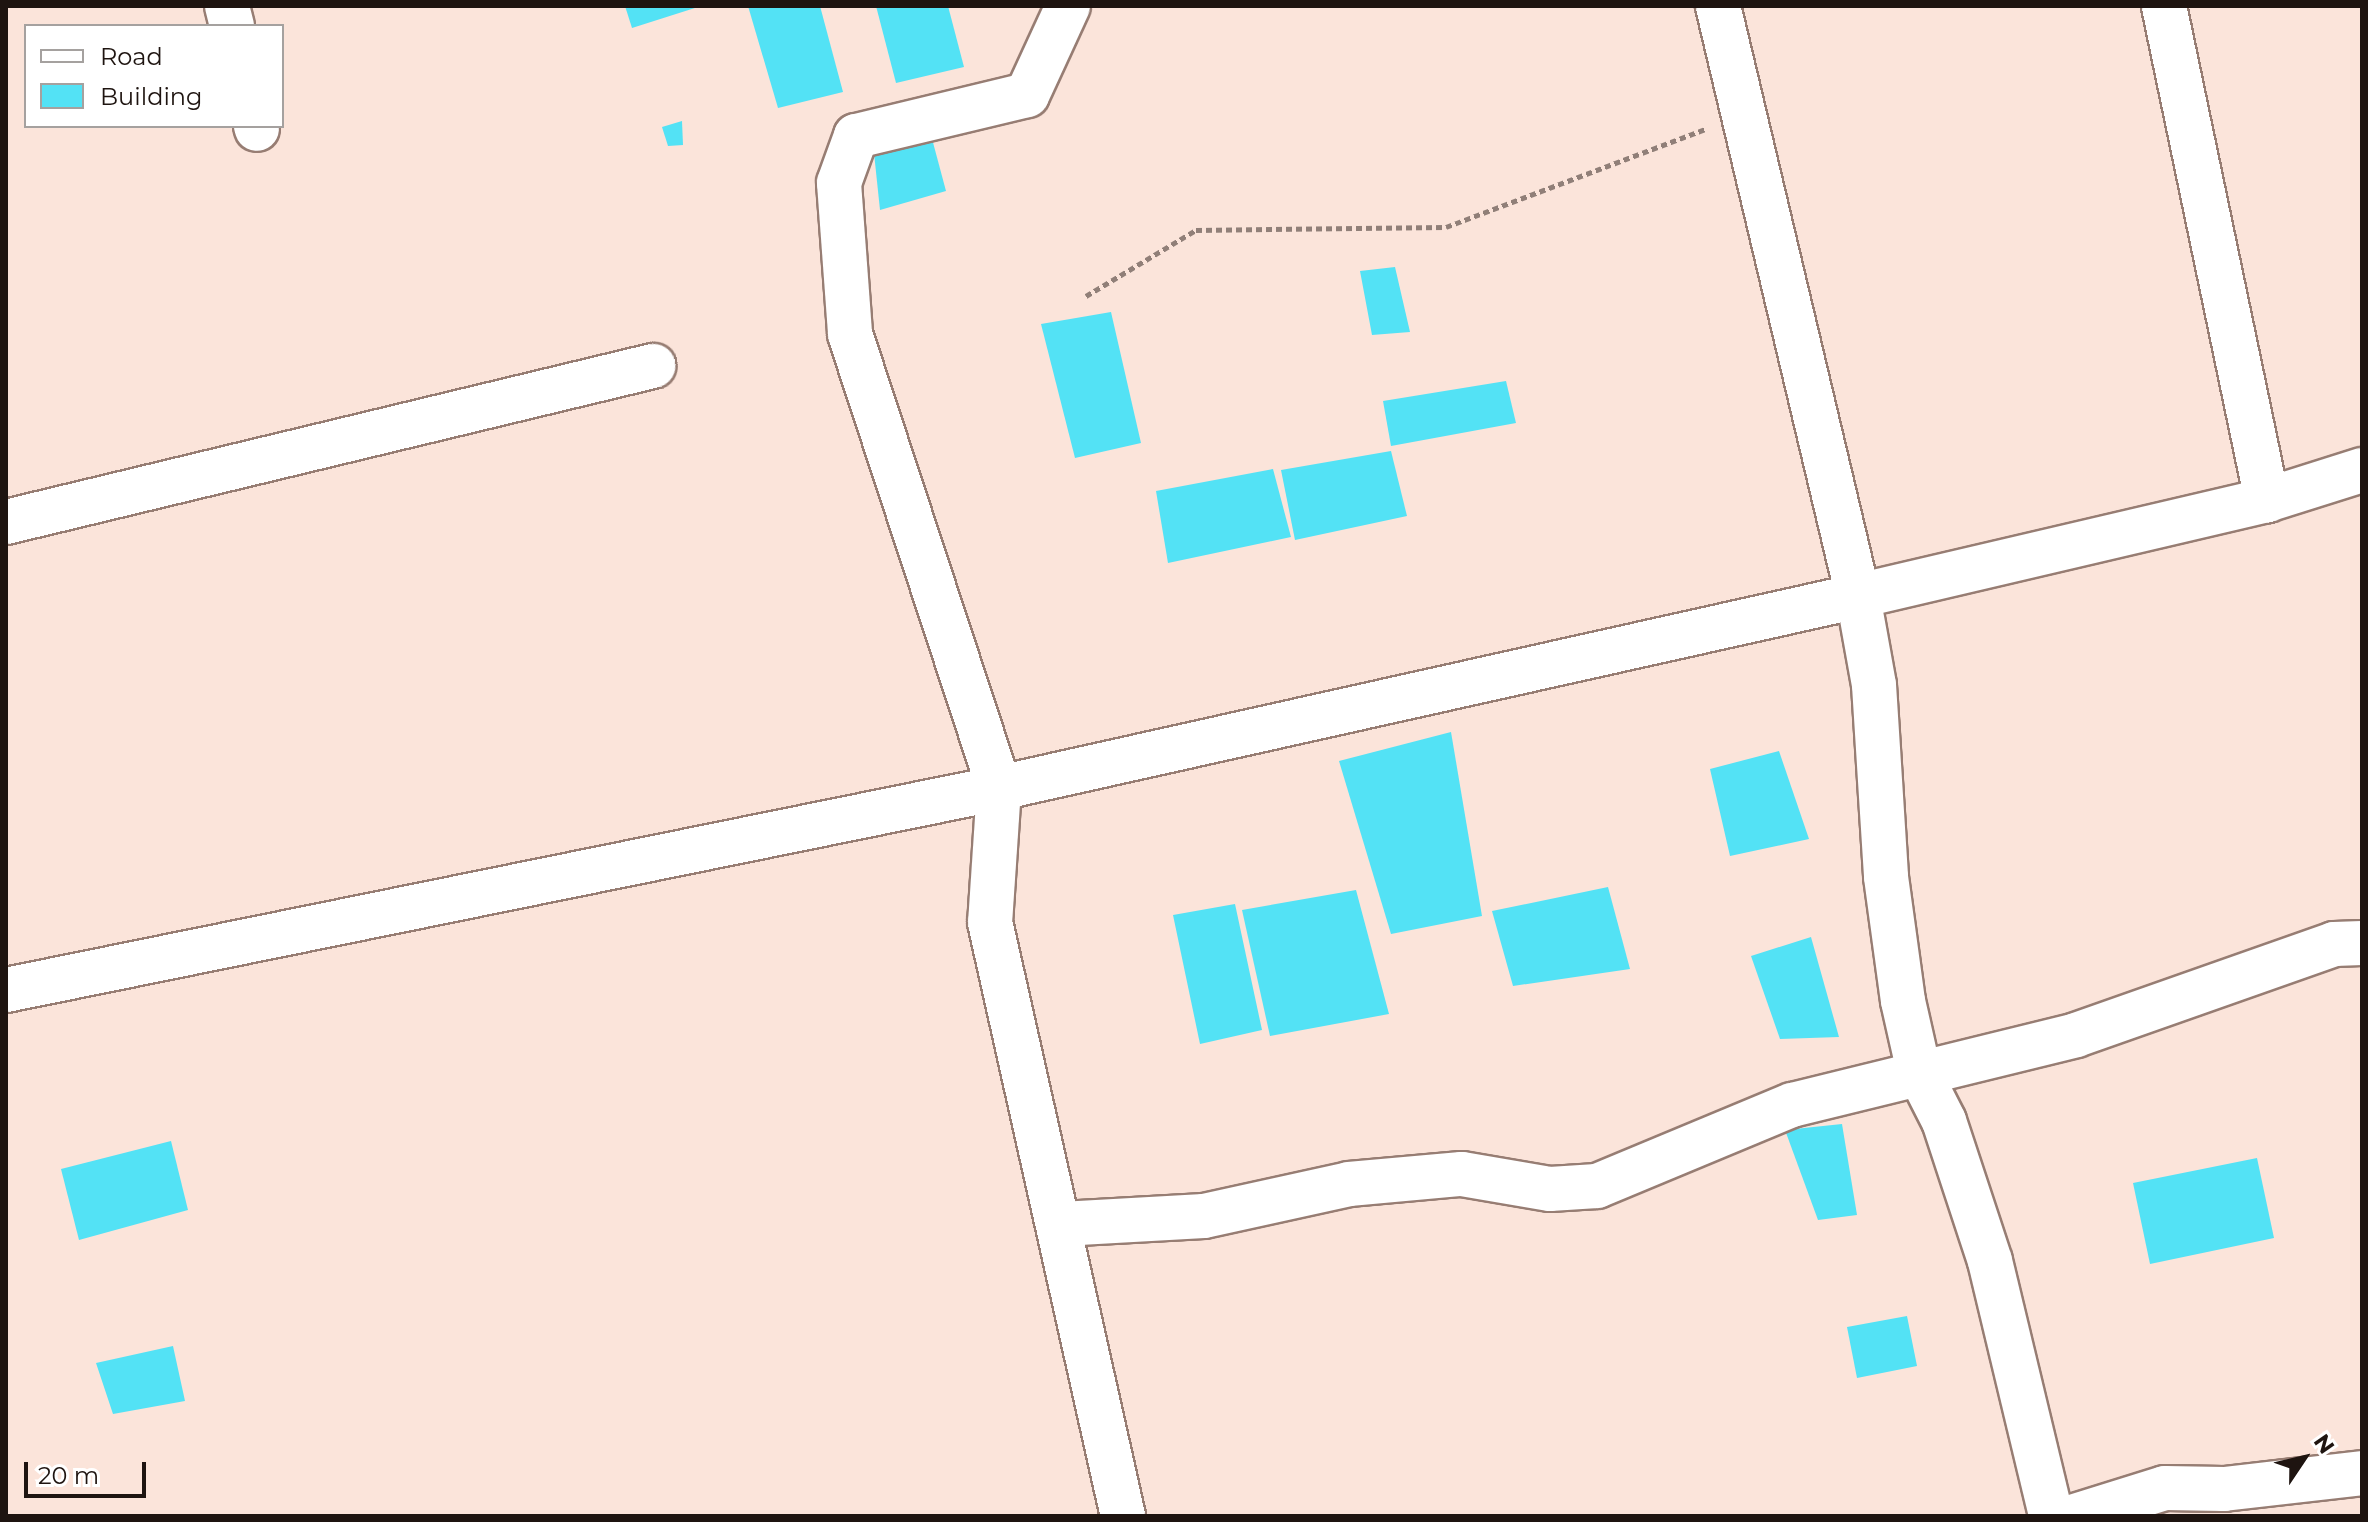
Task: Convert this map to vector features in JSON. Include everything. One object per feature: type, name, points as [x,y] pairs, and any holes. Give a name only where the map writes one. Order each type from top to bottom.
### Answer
[{"type":"street","points":[[1068,6],[1027,95],[856,136],[839,183],[850,334],[999,788],[990,922],[1061,1224],[1123,1516]]},
{"type":"street","points":[[1718,6],[1858,596],[1874,685],[1886,877],[1919,1072],[1944,1121],[1990,1261],[2051,1516]]},
{"type":"street","points":[[2164,6],[2267,500]]},
{"type":"street","points":[[6,522],[653,366]]},
{"type":"street","points":[[6,990],[999,788],[1858,596],[2267,500],[2362,470]]},
{"type":"street","points":[[1061,1224],[1204,1216],[1349,1184],[1462,1174],[1550,1189],[1597,1186],[1732,1126],[1919,1072],[2076,1035],[2334,944],[2362,943]]},
{"type":"street","points":[[2075,1516],[2165,1488],[2237,1488],[2362,1473]]},
{"type":"path","points":[[1086,296],[1196,230],[1446,227],[1743,114]]},
{"type":"building","points":[[625,6],[697,6],[698,7],[632,28]]},
{"type":"building","points":[[748,6],[820,6],[843,92],[778,108]]},
{"type":"building","points":[[876,6],[948,6],[964,67],[896,83]]},
{"type":"building","points":[[682,121],[683,145],[668,146],[662,127]]},
{"type":"building","points":[[931,135],[946,191],[880,210],[874,153]]},
{"type":"building","points":[[1395,267],[1410,332],[1372,335],[1360,271]]},
{"type":"building","points":[[1111,312],[1141,443],[1075,458],[1041,324]]},
{"type":"building","points":[[1506,381],[1516,423],[1391,446],[1383,401]]},
{"type":"building","points":[[1391,451],[1407,516],[1295,540],[1281,470]]},
{"type":"building","points":[[1273,469],[1291,537],[1168,563],[1156,491]]},
{"type":"building","points":[[1451,732],[1482,916],[1391,934],[1339,761]]},
{"type":"building","points":[[1779,751],[1809,839],[1730,856],[1710,769]]},
{"type":"building","points":[[1608,887],[1630,969],[1513,986],[1492,911]]},
{"type":"building","points":[[1356,890],[1389,1014],[1270,1036],[1242,910]]},
{"type":"building","points":[[1235,904],[1262,1030],[1200,1044],[1173,915]]},
{"type":"building","points":[[1811,937],[1839,1037],[1780,1039],[1751,956]]},
{"type":"building","points":[[1842,1124],[1857,1215],[1818,1220],[1785,1130]]},
{"type":"building","points":[[171,1141],[188,1210],[79,1240],[61,1169]]},
{"type":"building","points":[[2257,1158],[2274,1238],[2150,1264],[2133,1183]]},
{"type":"building","points":[[1907,1316],[1917,1366],[1857,1378],[1847,1327]]},
{"type":"building","points":[[173,1346],[185,1401],[113,1414],[96,1363]]}]
